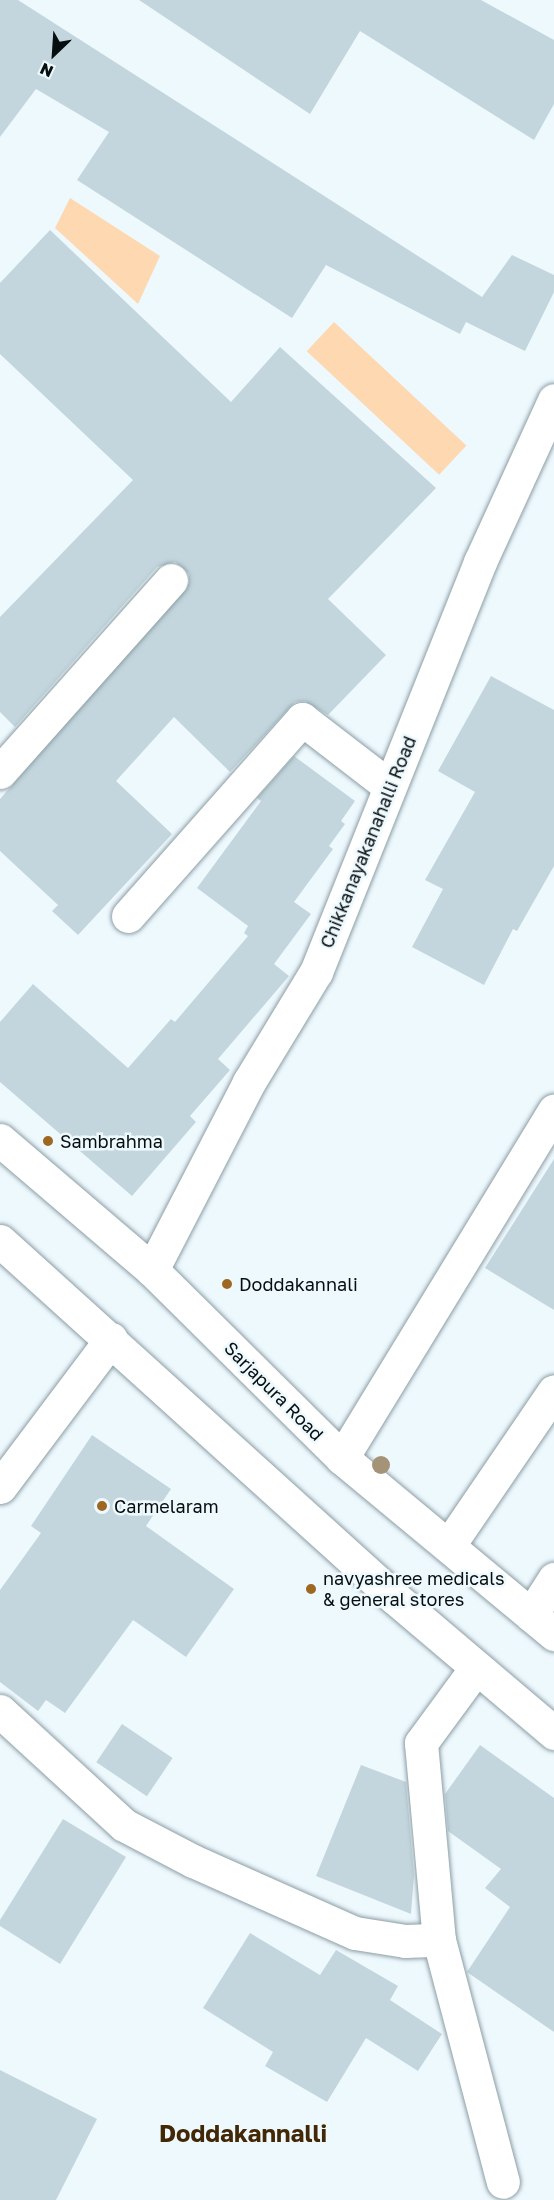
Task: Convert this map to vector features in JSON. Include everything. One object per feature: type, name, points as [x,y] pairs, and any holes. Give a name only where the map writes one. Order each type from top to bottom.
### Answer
[{"type":"main road","name":"Chikkanayakanahalli Road","points":[[152,1270],[249,1082],[316,972],[480,562],[551,413]]},
{"type":"main road","points":[[0,772],[171,580]]},
{"type":"main road","points":[[128,916],[302,719],[389,786]]},
{"type":"main road","points":[[342,1458],[554,1111]]},
{"type":"main road","name":"Sarjapura Road","points":[[0,1140],[152,1270],[342,1458],[449,1545],[542,1625]]},
{"type":"main road","points":[[0,1241],[476,1668],[554,1733]]},
{"type":"main road","points":[[0,1487],[111,1339]]},
{"type":"main road","points":[[449,1545],[554,1391]]},
{"type":"main road","points":[[542,1625],[554,1579]]},
{"type":"main road","points":[[476,1668],[421,1743],[440,1940],[503,2182]]},
{"type":"main road","points":[[0,1711],[124,1826],[192,1861],[355,1933],[405,1941],[440,1940]]},
{"type":"shaded area","points":[[70,198],[160,256],[138,304],[55,228]]},
{"type":"shaded area","points":[[334,322],[466,445],[439,475],[307,351]]},
{"type":"building","points":[[0,0],[18,0],[482,297],[512,255],[554,275],[554,292],[525,351],[466,322],[460,334],[326,265],[292,318],[77,180],[109,132],[36,89],[0,137]]},
{"type":"building","points":[[139,0],[481,0],[554,40],[554,104],[534,140],[360,31],[310,114]]},
{"type":"building","points":[[50,230],[231,402],[280,347],[436,488],[328,599],[386,655],[328,715],[305,701],[295,702],[230,772],[174,717],[116,781],[172,834],[78,935],[52,911],[58,905],[0,851],[0,799],[189,583],[189,574],[175,562],[157,567],[15,727],[0,712],[0,617],[133,480],[0,354],[0,283]]},
{"type":"building","points":[[491,676],[554,710],[554,866],[517,931],[513,929],[484,985],[412,947],[443,889],[425,880],[475,792],[438,771]]},
{"type":"building","points":[[294,756],[355,801],[341,821],[345,824],[329,846],[333,849],[294,902],[311,914],[274,964],[289,976],[218,1059],[230,1070],[190,1116],[196,1122],[132,1196],[0,1082],[0,1022],[33,984],[128,1068],[171,1019],[175,1022],[248,936],[244,933],[248,926],[197,888],[261,801],[257,798]]},
{"type":"building","points":[[554,1159],[554,1310],[485,1268]]},
{"type":"building","points":[[92,1435],[171,1489],[146,1526],[234,1589],[186,1657],[133,1620],[65,1713],[46,1700],[38,1711],[0,1682],[0,1590],[41,1533],[31,1526]]},
{"type":"building","points":[[122,1724],[173,1758],[147,1796],[96,1762]]},
{"type":"building","points":[[480,1745],[554,1798],[554,2032],[467,1972],[510,1907],[485,1888],[501,1869],[448,1831],[445,1794]]},
{"type":"building","points":[[361,1765],[406,1782],[414,1875],[411,1914],[316,1876]]},
{"type":"building","points":[[63,1819],[126,1857],[60,1964],[0,1926],[0,1920]]},
{"type":"building","points":[[250,1933],[320,1975],[336,1950],[398,1986],[390,2000],[442,2034],[418,2071],[366,2038],[327,2102],[265,2066],[273,2052],[203,2008]]},
{"type":"building","points":[[0,2070],[97,2119],[56,2200],[0,2200]]},
{"type":"place","name":"Sambrahma","points":[[48,1141]]},
{"type":"place","name":"Doddakannali","points":[[227,1284]]},
{"type":"place","name":"Carmelaram","points":[[102,1506]]},
{"type":"place","name":"navyashree medicals & general stores","points":[[311,1589]]},
{"type":"district","name":"Doddakannalli","points":[[243,2133]]}]
